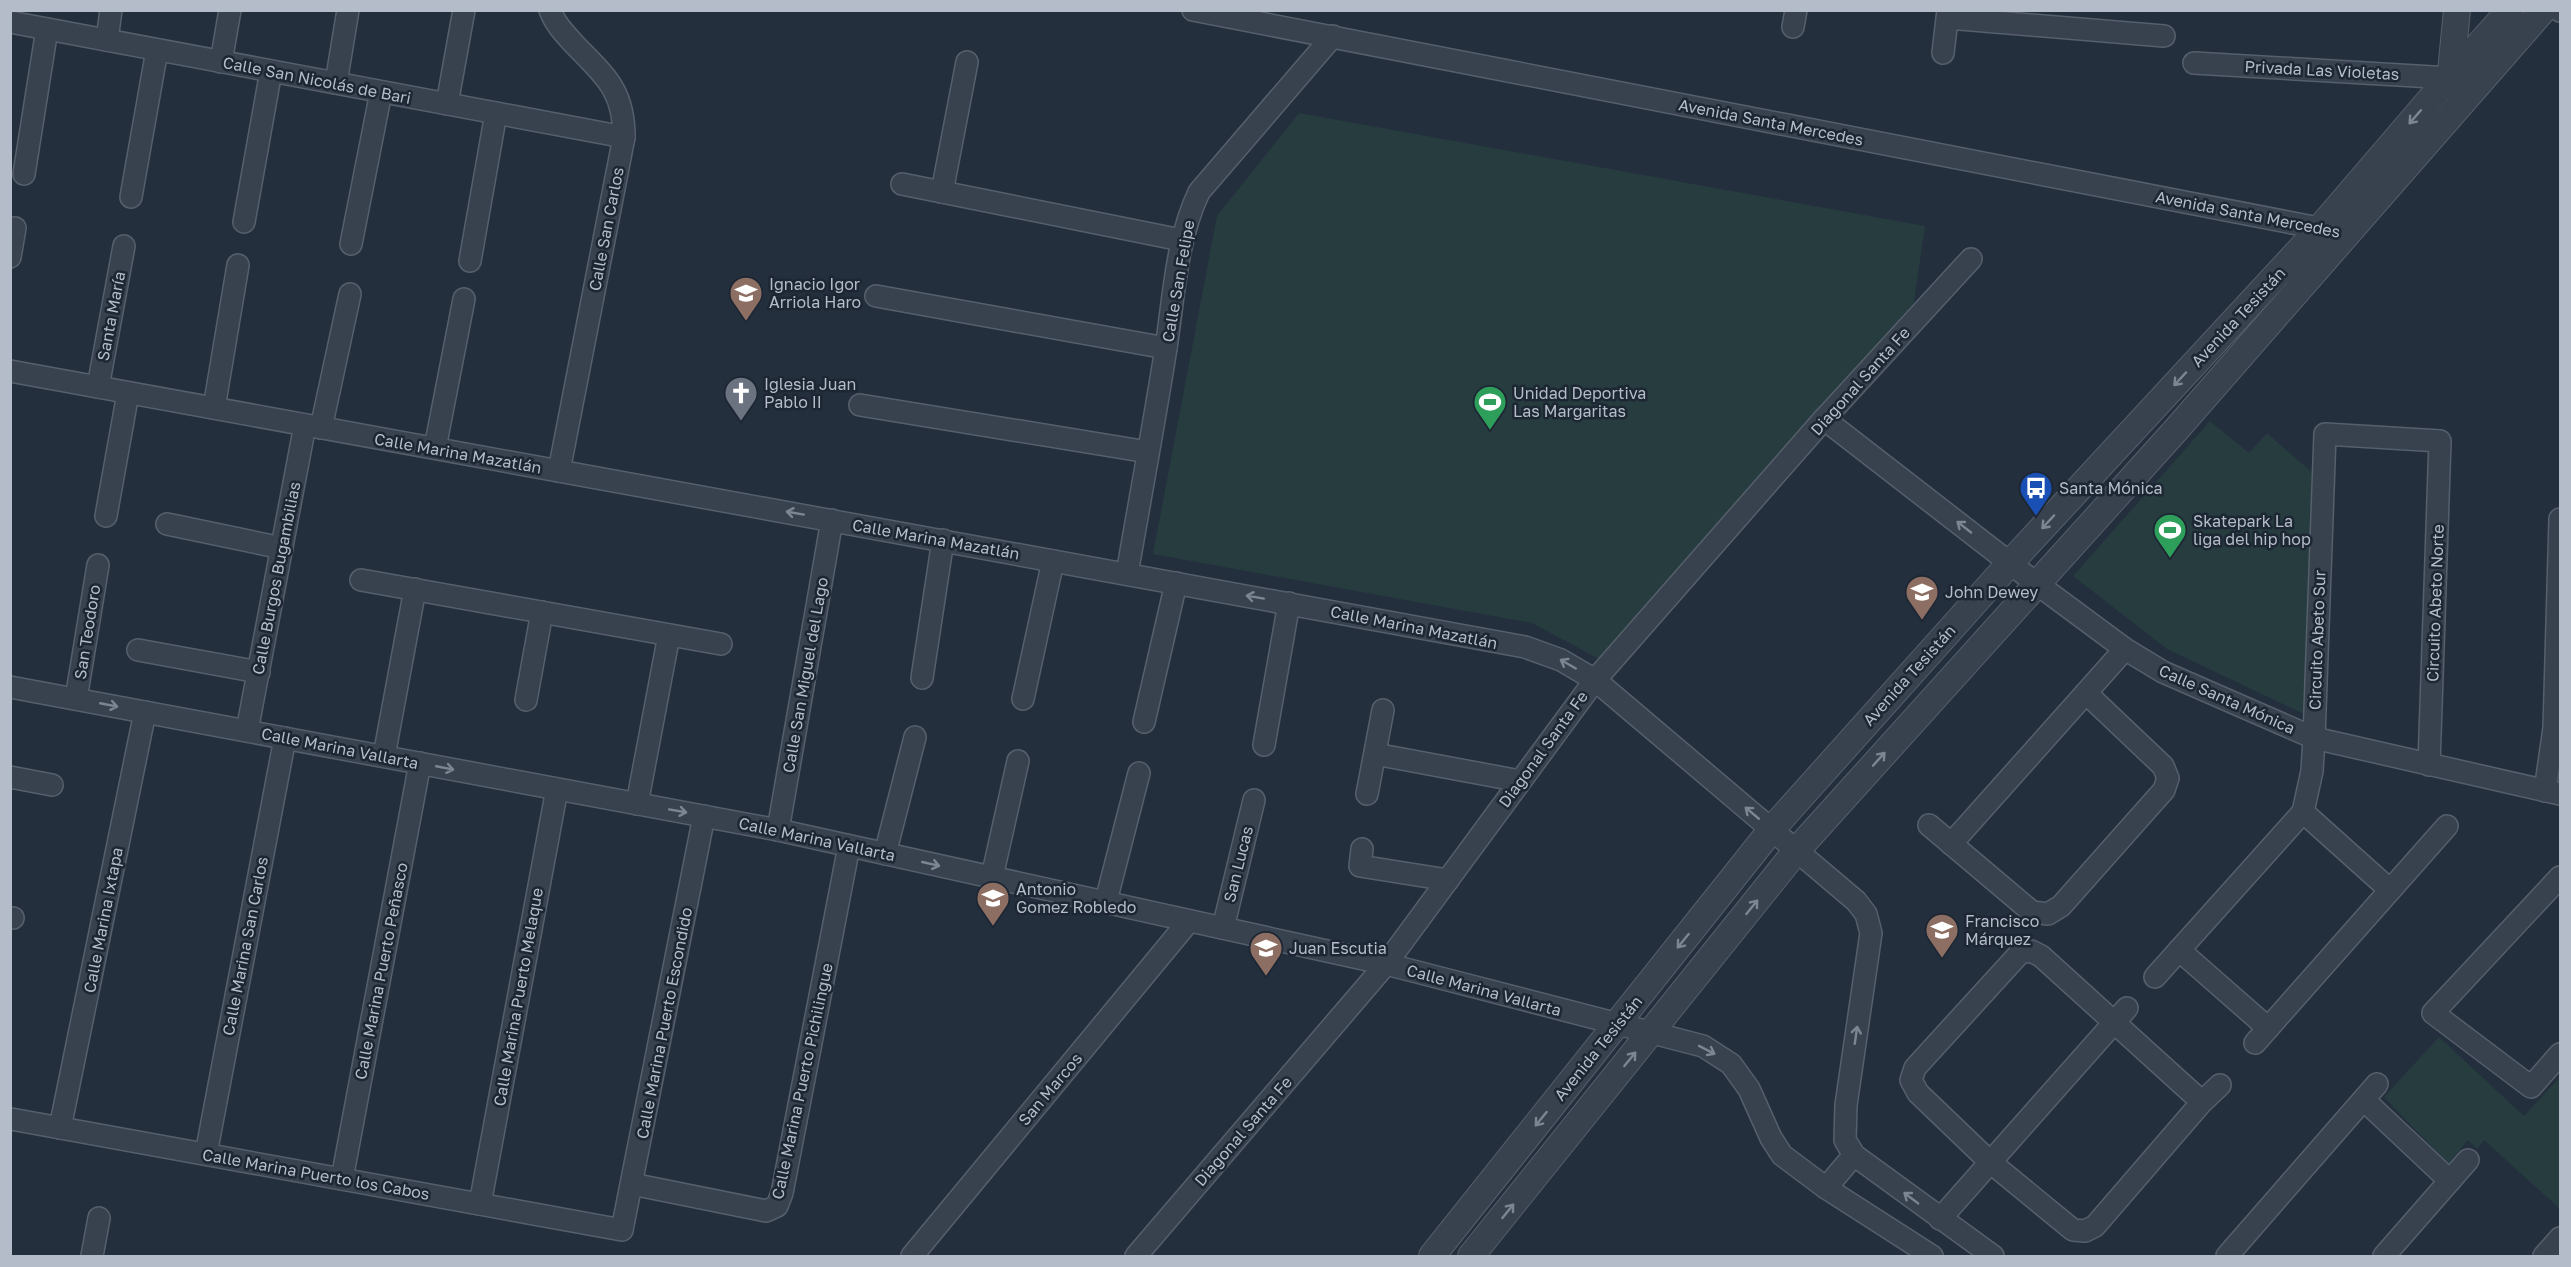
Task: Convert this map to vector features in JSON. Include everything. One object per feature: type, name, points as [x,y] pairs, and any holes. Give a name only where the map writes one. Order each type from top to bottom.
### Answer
[{"type":"street","points":[[107,40],[111,10]]},
{"type":"street","points":[[221,62],[230,10]]},
{"type":"street","points":[[336,83],[348,10]]},
{"type":"street","points":[[447,104],[464,10]]},
{"type":"street","name":"Calle San Carlos","points":[[550,10],[558,26],[605,76],[618,94],[623,109],[624,137],[559,471]]},
{"type":"street","name":"Avenida Santa Mercedes","points":[[1193,10],[2349,234]]},
{"type":"street","points":[[2445,123],[2457,10]]},
{"type":"street","points":[[2477,85],[2485,10]]},
{"type":"street","name":"Avenida Tesistán","points":[[1432,1257],[1772,829],[2010,563],[2320,228],[2510,10]]},
{"type":"street","name":"Avenida Tesistán","points":[[1471,1257],[1797,850],[2349,234],[2543,10]]},
{"type":"street","points":[[1943,53],[1948,14],[2164,36]]},
{"type":"street","name":"Calle San Nicolás de Bari","points":[[10,22],[624,137]]},
{"type":"street","points":[[24,174],[47,29]]},
{"type":"street","name":"Calle San Felipe","points":[[1127,574],[1166,348],[1181,240],[1188,214],[1199,192],[1333,36]]},
{"type":"street","points":[[131,197],[157,50]]},
{"type":"street","points":[[942,192],[967,63]]},
{"type":"street","name":"Privada Las Violetas","points":[[2194,63],[2450,78]]},
{"type":"street","points":[[244,222],[271,71]]},
{"type":"street","points":[[351,244],[381,92]]},
{"type":"street","points":[[470,261],[496,113]]},
{"type":"street","points":[[902,184],[1181,240]]},
{"type":"street","points":[[10,257],[15,228]]},
{"type":"street","name":"Santa María","points":[[98,387],[124,246]]},
{"type":"street","name":"Diagonal Santa Fe","points":[[1136,1257],[1386,964],[1594,680],[1824,419],[1971,259]]},
{"type":"street","points":[[214,408],[238,265]]},
{"type":"street","name":"Calle Burgos Bugambilias","points":[[247,731],[282,548],[350,294]]},
{"type":"street","points":[[876,296],[1166,348]]},
{"type":"street","points":[[435,448],[464,299]]},
{"type":"street","name":"Calle Marina Mazatlán","points":[[11,376],[98,387],[1289,603],[1525,647],[1560,660],[1594,680],[1797,850],[1856,901],[1866,914],[1871,933],[1846,1105],[1845,1140],[1854,1155]]},
{"type":"street","points":[[106,516],[128,393]]},
{"type":"street","points":[[860,405],[1148,453]]},
{"type":"street","name":"Calle Santa Mónica","points":[[1824,419],[2037,584],[2125,649],[2163,672],[2314,738],[2553,792]]},
{"type":"street","name":"Circuito Abeto Sur","points":[[2303,812],[2312,771],[2314,738],[2325,434],[2440,441]]},
{"type":"street","name":"Circuito Abeto Norte","points":[[2429,765],[2440,441]]},
{"type":"street","points":[[2553,792],[2560,519]]},
{"type":"street","name":"Calle San Miguel del Lago","points":[[778,830],[832,520]]},
{"type":"street","points":[[167,524],[282,548]]},
{"type":"street","points":[[922,678],[943,540]]},
{"type":"street","points":[[1023,699],[1053,561]]},
{"type":"street","name":"San Teodoro","points":[[76,699],[98,565]]},
{"type":"street","points":[[361,580],[722,644]]},
{"type":"street","points":[[1144,722],[1176,583]]},
{"type":"street","points":[[384,756],[416,590]]},
{"type":"street","points":[[1264,745],[1289,603]]},
{"type":"street","points":[[526,700],[542,612]]},
{"type":"street","points":[[637,804],[669,635]]},
{"type":"street","points":[[1951,844],[2125,649]]},
{"type":"street","points":[[138,650],[259,672]]},
{"type":"street","name":"Calle Marina Vallarta","points":[[10,687],[778,830],[1386,964],[1703,1046],[1731,1064],[1749,1089],[1770,1138],[1782,1155],[1826,1188],[1932,1257]]},
{"type":"street","points":[[1929,825],[2032,912],[2048,914],[2061,906],[2164,790],[2168,778],[2163,766],[2086,693]]},
{"type":"street","points":[[1367,794],[1383,710]]},
{"type":"street","name":"Calle Marina Ixtapa","points":[[60,1128],[145,712]]},
{"type":"street","points":[[885,854],[915,737]]},
{"type":"street","name":"Calle Marina San Carlos","points":[[206,1154],[285,738]]},
{"type":"street","points":[[1375,754],[1520,781]]},
{"type":"street","points":[[992,877],[1018,761]]},
{"type":"street","name":"Calle Marina Puerto Peñasco","points":[[342,1179],[420,763]]},
{"type":"street","points":[[1106,901],[1139,773]]},
{"type":"street","points":[[10,777],[52,785]]},
{"type":"street","name":"Calle Marina Puerto Melaque","points":[[480,1204],[557,789]]},
{"type":"street","name":"San Lucas","points":[[1222,928],[1254,800]]},
{"type":"street","points":[[2155,977],[2303,812],[2390,890]]},
{"type":"street","name":"Calle Marina Puerto Escondido","points":[[622,1230],[704,816]]},
{"type":"street","points":[[2179,950],[2262,1035],[2447,826]]},
{"type":"street","name":"Calle Marina Puerto Pichilingue","points":[[632,1184],[766,1211],[777,1206],[782,1193],[849,846]]},
{"type":"street","points":[[1362,849],[1360,866],[1448,880]]},
{"type":"street","points":[[2560,877],[2433,1013],[2531,1087],[2560,1054]]},
{"type":"street","name":"San Marcos","points":[[912,1257],[1189,921]]},
{"type":"street","points":[[2202,1102],[2121,1015],[2031,951],[2020,953],[1915,1068],[1911,1080],[1918,1093],[1990,1162],[2073,1230],[2085,1232],[2095,1226],[2202,1102],[2220,1085]]},
{"type":"street","points":[[1940,1219],[2121,1015]]},
{"type":"street","points":[[2227,1257],[2370,1092],[2450,1181]]},
{"type":"street","name":"Calle Marina Puerto los Cabos","points":[[11,1119],[622,1230]]},
{"type":"street","points":[[1826,1188],[1854,1155],[1993,1257]]},
{"type":"street","points":[[2384,1257],[2468,1160]]},
{"type":"street","points":[[92,1257],[99,1218]]},
{"type":"street","points":[[2544,1257],[2560,1238]]},
{"type":"green space","name":"Unidad Deportiva Las Margaritas","points":[[1299,113],[1925,226],[1913,308],[1601,660],[1532,623],[1153,554],[1217,216]]},
{"type":"green space","points":[[2210,421],[2249,453],[2267,433],[2315,475],[2306,715],[2167,649],[2073,576]]},
{"type":"green space","points":[[2439,1037],[2524,1116],[2560,1077],[2560,1209],[2484,1140],[2477,1149],[2468,1140],[2448,1164],[2384,1097]]},
{"type":"place","name":"Ignacio Igor Arriola Haro","points":[[746,322]]},
{"type":"place","name":"Iglesia Juan Pablo II","points":[[741,422]]},
{"type":"place","name":"Unidad Deportiva Las Margaritas","points":[[1490,431]]},
{"type":"place","name":"Santa Mónica","points":[[2036,517]]},
{"type":"place","name":"Skatepark La liga del hip hop","points":[[2170,559]]},
{"type":"place","name":"John Dewey","points":[[1922,621]]},
{"type":"place","name":"Antonio Gomez Robledo","points":[[993,927]]},
{"type":"place","name":"Francisco Márquez","points":[[1942,959]]},
{"type":"place","name":"Juan Escutia","points":[[1266,977]]}]
